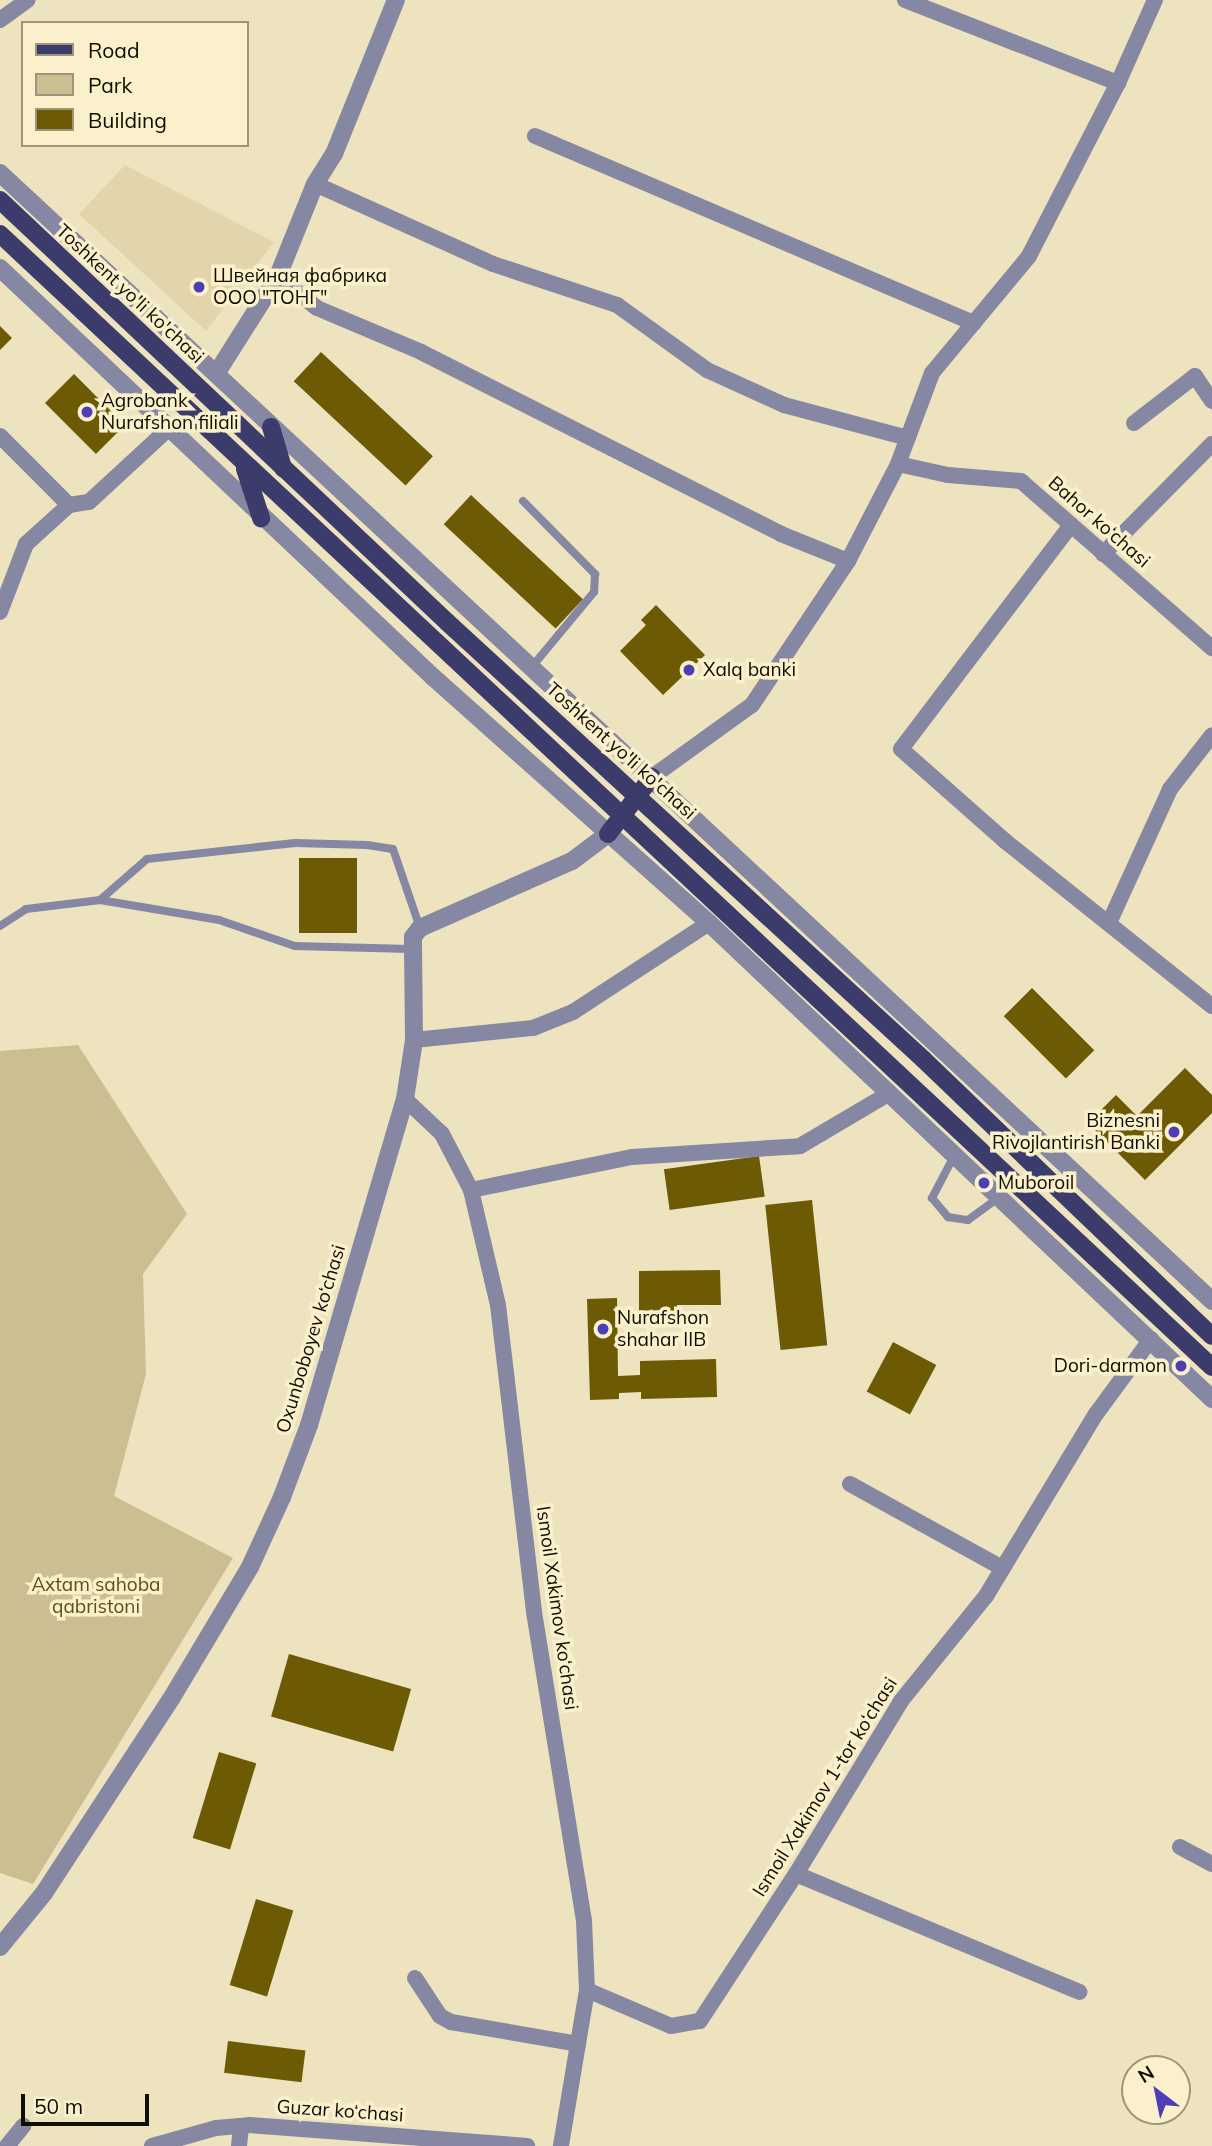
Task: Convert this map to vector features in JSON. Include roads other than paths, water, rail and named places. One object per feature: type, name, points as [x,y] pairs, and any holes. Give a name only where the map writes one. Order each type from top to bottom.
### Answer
[{"type":"main road","name":"Toshkent yo'li ko'chasi","points":[[0,200],[283,467],[923,1059],[1212,1336]]},
{"type":"main road","points":[[0,234],[244,466],[1212,1367]]},
{"type":"main road","points":[[271,427],[283,467]]},
{"type":"main road","points":[[244,466],[261,518]]},
{"type":"main road","points":[[608,834],[652,777]]},
{"type":"street","points":[[0,20],[28,0]]},
{"type":"street","points":[[216,374],[278,276],[315,184],[334,155],[396,0]]},
{"type":"street","points":[[905,0],[1118,83]]},
{"type":"street","points":[[652,777],[751,705],[848,561],[898,464],[932,373],[1029,256],[1118,83],[1155,0]]},
{"type":"street","points":[[535,136],[974,323]]},
{"type":"street","points":[[0,173],[1212,1301]]},
{"type":"street","points":[[315,184],[493,264],[618,305],[707,370],[784,405],[908,438]]},
{"type":"street","points":[[0,268],[261,518],[709,923],[1212,1399]]},
{"type":"street","points":[[278,276],[317,308],[421,352],[781,534],[848,561]]},
{"type":"street","points":[[1134,423],[1195,376],[1212,401]]},
{"type":"street","points":[[0,612],[26,544],[69,505],[89,502],[167,430]]},
{"type":"street","points":[[0,436],[69,505]]},
{"type":"street","points":[[1103,554],[1212,444]]},
{"type":"street","name":"Bahor ko‘chasi","points":[[898,464],[948,475],[1021,481],[1212,648]]},
{"type":"street","points":[[1070,525],[901,749],[1212,1006]]},
{"type":"street","points":[[1109,923],[1170,789],[1212,735]]},
{"type":"street","points":[[420,928],[572,861],[608,834]]},
{"type":"street","points":[[414,1040],[533,1028],[573,1012],[709,923]]},
{"type":"street","name":"Oxunboboyev ko‘chasi","points":[[0,1947],[52,1881],[171,1699],[250,1567],[309,1424],[405,1099],[414,1040],[410,949],[420,928]]},
{"type":"street","points":[[923,1059],[937,1044]]},
{"type":"street","points":[[471,1190],[632,1157],[766,1144],[800,1146],[890,1093]]},
{"type":"street","name":"Ismoil Xakimov ko‘chasi","points":[[405,1099],[442,1134],[471,1190],[499,1305],[534,1612],[584,1921],[586,1990],[561,2146]]},
{"type":"street","name":"Ismoil Xakimov 1-tor ko‘chasi","points":[[586,1990],[671,2026],[700,2021],[796,1874],[901,1701],[986,1596],[1096,1414],[1151,1339]]},
{"type":"street","points":[[850,1484],[1002,1568]]},
{"type":"street","points":[[1180,1847],[1212,1864]]},
{"type":"street","points":[[796,1874],[1079,1992]]},
{"type":"street","points":[[415,1978],[440,2016],[451,2022],[578,2043]]},
{"type":"street","points":[[7,2146],[23,2126]]},
{"type":"street","points":[[239,2146],[241,2126]]},
{"type":"street","name":"Guzar ko‘chasi","points":[[152,2146],[241,2126],[323,2138],[527,2146]]},
{"type":"lane","points":[[523,501],[595,574],[594,592],[531,668]]},
{"type":"lane","points":[[100,900],[147,859],[295,843],[367,845],[393,849],[420,928]]},
{"type":"lane","points":[[0,926],[26,908],[100,900],[219,919],[295,946],[410,949]]},
{"type":"lane","points":[[955,1154],[932,1198],[948,1217],[968,1220],[1000,1197]]},
{"type":"place","name":"Швейная фабрика ООО \"ТОНГ\"","points":[[199,287]]},
{"type":"place","name":"Agrobank Nurafshon filiali","points":[[87,412]]},
{"type":"place","name":"Xalq banki","points":[[689,670]]},
{"type":"place","name":"Biznesni Rivojlantirish Banki","points":[[1174,1132]]},
{"type":"place","name":"Muboroil","points":[[984,1183]]},
{"type":"place","name":"Nurafshon shahar IIB","points":[[603,1329]]},
{"type":"place","name":"Dori-darmon","points":[[1181,1366]]},
{"type":"park label","name":"Axtam sahoba qabristoni","points":[[96,1596]]}]
